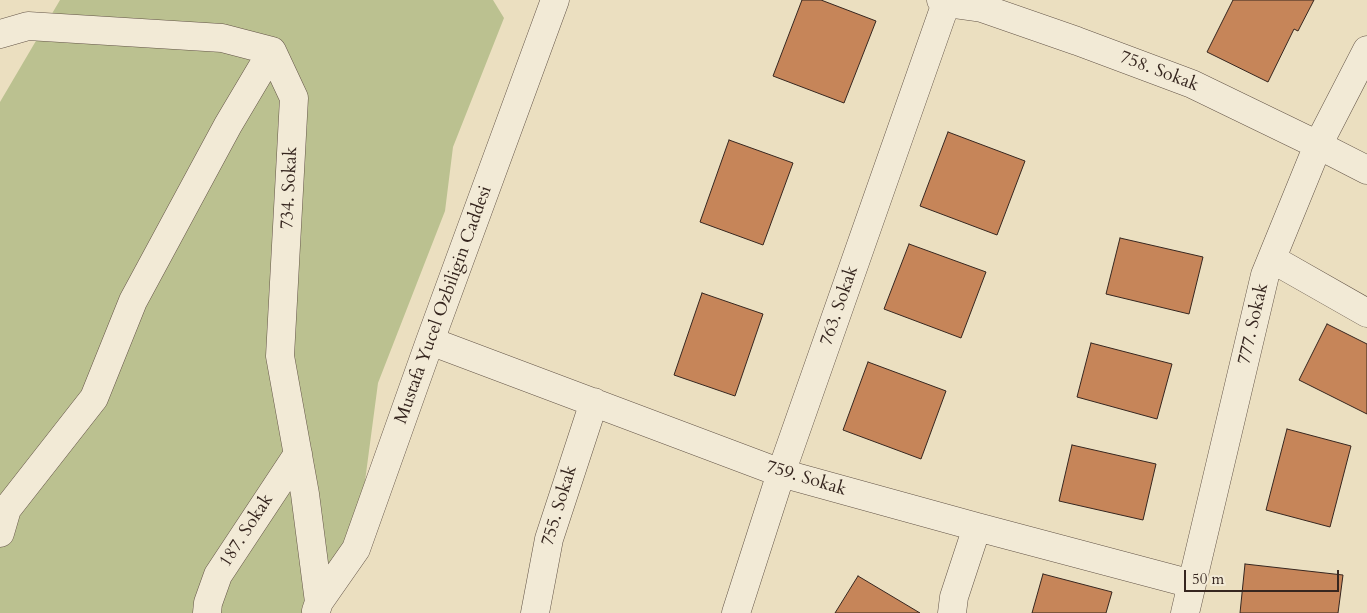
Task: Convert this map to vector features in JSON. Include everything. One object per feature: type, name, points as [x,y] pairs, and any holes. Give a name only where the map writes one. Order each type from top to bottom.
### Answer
[{"type":"street","name":"Mustafa Yucel Ozbiligin Caddesi","points":[[317,608],[356,549],[556,0]]},
{"type":"street","name":"758. Sokak","points":[[945,1],[982,8],[1192,84],[1367,170]]},
{"type":"street","name":"763. Sokak","points":[[736,613],[781,473],[945,1]]},
{"type":"street","points":[[0,34],[28,26],[222,38],[272,51],[228,124],[133,300],[94,398],[8,509],[0,533]]},
{"type":"street","name":"777. Sokak","points":[[1185,613],[1265,275],[1318,145],[1367,50]]},
{"type":"street","name":"734. Sokak","points":[[272,51],[294,98],[280,356],[305,494],[317,608]]},
{"type":"street","points":[[1272,259],[1367,313]]},
{"type":"street","name":"759. Sokak","points":[[430,342],[781,473],[1192,584]]},
{"type":"street","name":"755. Sokak","points":[[534,613],[549,539],[594,402]]},
{"type":"street","name":"187. Sokak","points":[[207,613],[208,603],[218,575],[298,454]]},
{"type":"street","points":[[952,613],[954,597],[977,527]]},
{"type":"green space","points":[[60,0],[493,0],[504,18],[453,147],[445,211],[378,383],[356,549],[315,613],[0,613],[0,102]]},
{"type":"building","points":[[802,0],[821,0],[876,21],[844,103],[773,76]]},
{"type":"building","points":[[1233,0],[1314,0],[1298,31],[1294,29],[1268,82],[1207,52]]},
{"type":"building","points":[[948,132],[1025,161],[997,235],[920,206]]},
{"type":"building","points":[[729,140],[793,163],[763,245],[700,222]]},
{"type":"building","points":[[1120,238],[1203,257],[1189,314],[1106,294]]},
{"type":"building","points":[[909,244],[986,272],[961,338],[884,309]]},
{"type":"building","points":[[702,293],[763,314],[735,396],[674,375]]},
{"type":"building","points":[[1327,324],[1367,344],[1367,414],[1299,380]]},
{"type":"building","points":[[1091,343],[1172,364],[1157,419],[1077,397]]},
{"type":"building","points":[[868,362],[946,391],[921,459],[843,430]]},
{"type":"building","points":[[1287,429],[1351,446],[1330,527],[1266,510]]},
{"type":"building","points":[[1072,445],[1156,464],[1143,520],[1059,501]]},
{"type":"building","points":[[1245,564],[1343,575],[1338,613],[1240,613]]},
{"type":"building","points":[[1043,574],[1112,592],[1106,613],[1032,613]]},
{"type":"building","points":[[858,576],[920,613],[835,613]]}]
